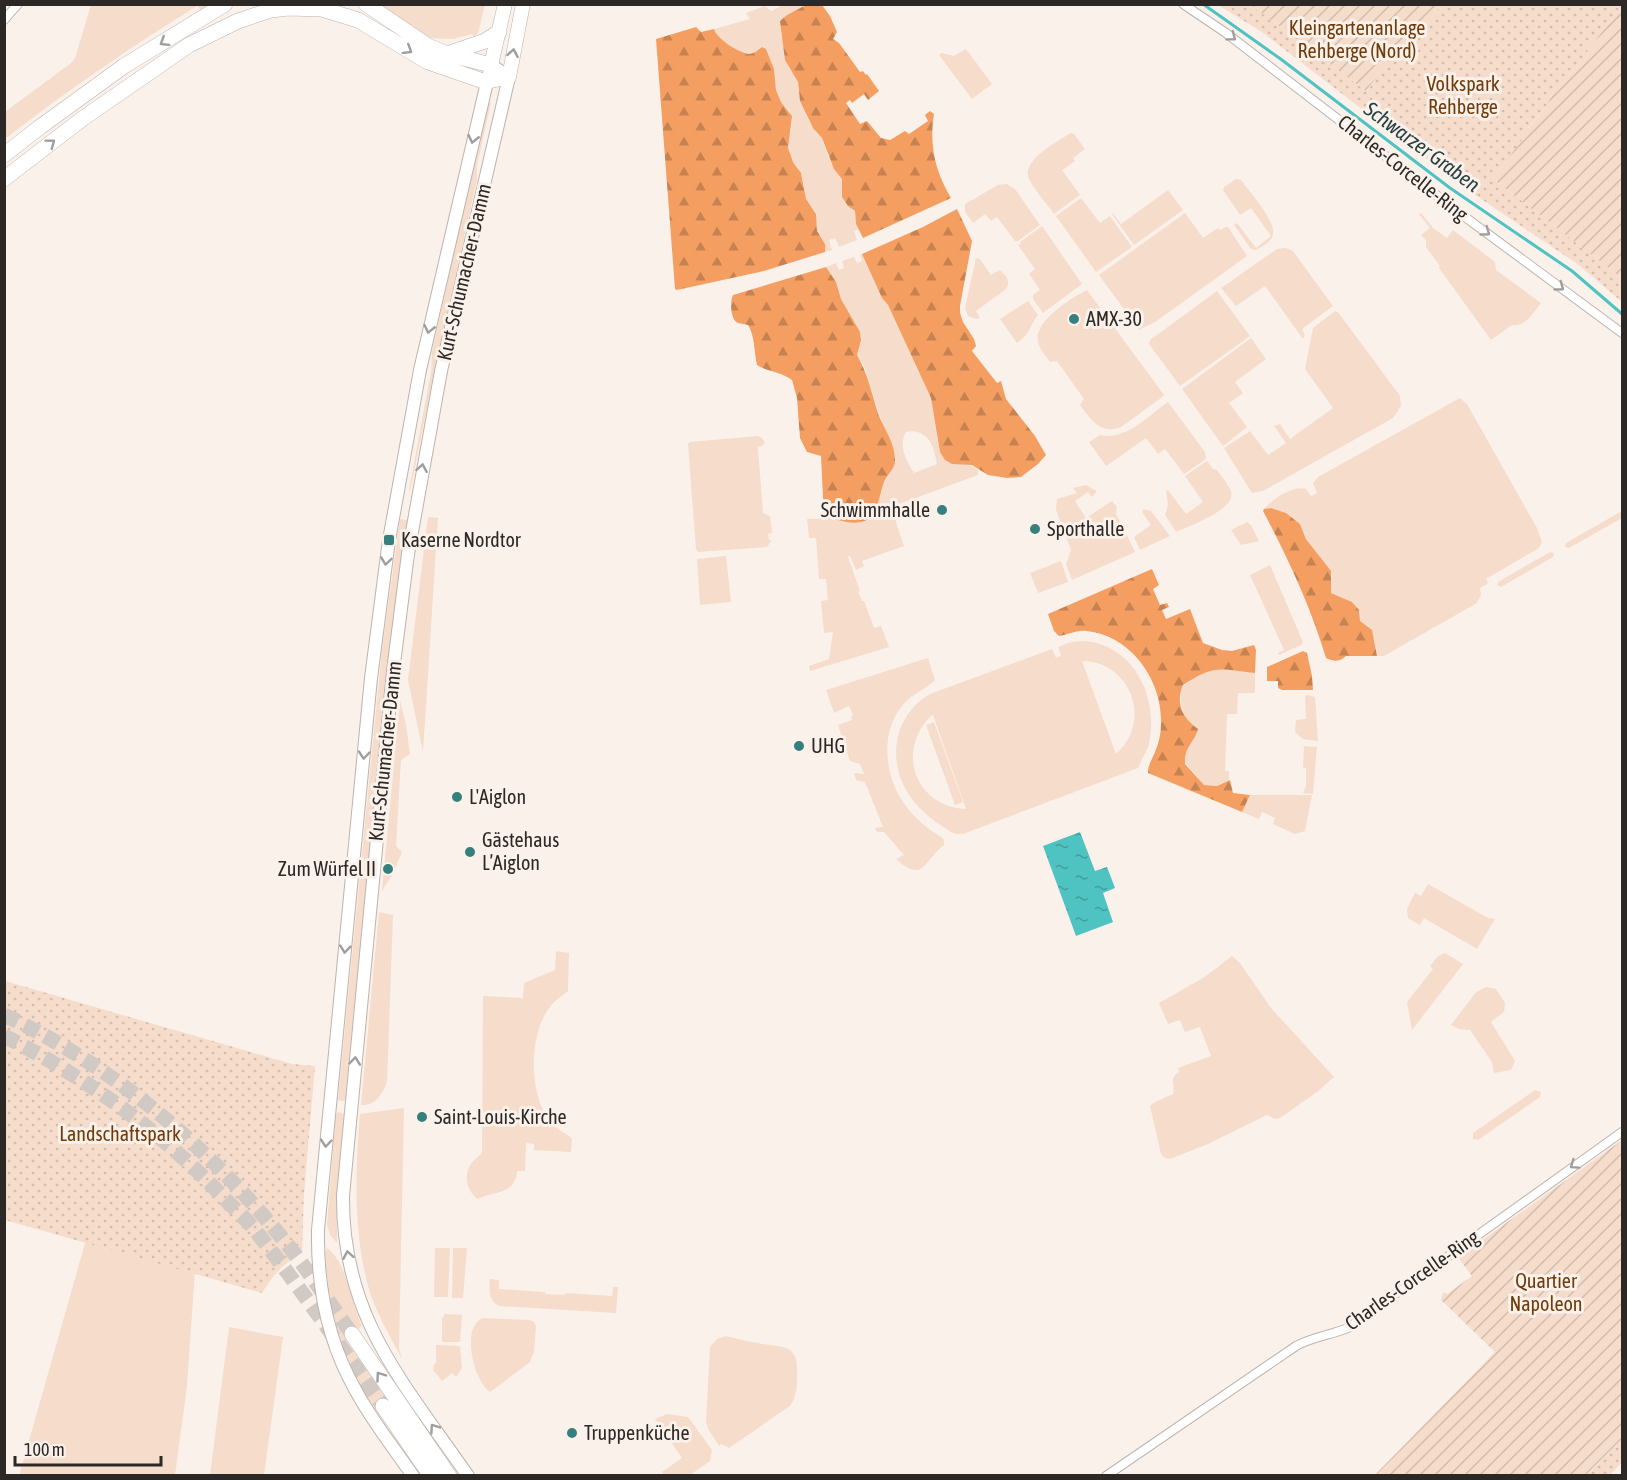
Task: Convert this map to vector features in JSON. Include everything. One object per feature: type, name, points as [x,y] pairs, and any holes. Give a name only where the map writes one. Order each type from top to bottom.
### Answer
[{"type":"highway","points":[[4,155],[124,66],[225,4]]},
{"type":"highway","points":[[366,4],[428,46],[447,54],[491,65]]},
{"type":"highway","points":[[4,180],[82,119],[189,45],[238,21],[271,10],[322,9],[358,20],[428,62],[486,82]]},
{"type":"highway","points":[[447,54],[485,41],[499,32]]},
{"type":"highway","points":[[351,1334],[449,1476]]},
{"type":"highway","points":[[383,1406],[431,1476]]},
{"type":"main road","name":"Kurt-Schumacher-Damm","points":[[413,1476],[363,1403],[338,1354],[322,1295],[318,1245],[371,678],[394,503],[420,370],[505,4]]},
{"type":"main road","name":"Kurt-Schumacher-Damm","points":[[468,1476],[392,1366],[363,1312],[352,1276],[344,1228],[344,1173],[393,671],[415,506],[443,360],[523,4]]},
{"type":"main road","points":[[491,65],[508,77]]},
{"type":"main road","points":[[486,82],[508,77]]},
{"type":"main road","points":[[394,503],[415,506]]},
{"type":"street","points":[[5,17],[18,4]]},
{"type":"street","name":"Charles-Corcelle-Ring","points":[[1183,4],[1226,33],[1465,217],[1623,333]]},
{"type":"street","name":"Charles-Corcelle-Ring","points":[[1106,1476],[1296,1346],[1348,1328],[1623,1132]]},
{"type":"green space","points":[[808,4],[822,5],[837,32],[833,39],[839,43],[860,72],[867,74],[879,91],[868,100],[864,94],[852,103],[850,100],[846,103],[860,124],[867,121],[881,138],[890,140],[905,131],[909,134],[928,121],[925,115],[930,111],[934,114],[932,136],[937,168],[951,198],[863,238],[856,224],[855,211],[842,197],[842,179],[834,169],[822,138],[813,128],[800,101],[798,82],[785,60],[780,21]]},
{"type":"green space","points":[[91,5],[213,5],[202,12],[197,6],[148,37],[5,139],[5,112],[75,58]]},
{"type":"green space","points":[[378,5],[485,5],[478,33],[474,37],[472,34],[453,39],[425,38]]},
{"type":"green space","points":[[783,5],[808,5],[787,15],[782,30],[785,60],[798,82],[800,101],[811,125],[822,138],[829,159],[842,179],[842,195],[848,206],[855,211],[856,224],[859,229],[854,231],[857,240],[839,247],[835,238],[829,240],[832,250],[825,252],[825,244],[817,231],[815,211],[806,201],[803,180],[788,148],[792,123],[790,111],[781,102],[776,90],[774,69],[766,49],[750,54],[744,53],[723,41],[714,29],[750,19],[746,13],[765,6],[771,11]]},
{"type":"green space","name":"Volkspark Rehberge","points":[[1218,5],[1251,5],[1366,91],[1390,56],[1406,38],[1412,43],[1441,5],[1622,5],[1553,94],[1528,128],[1530,130],[1493,179],[1622,278],[1622,302],[1579,265],[1459,184],[1262,32]]},
{"type":"green space","name":"Kleingartenanlage Rehberge (Nord)","points":[[1251,5],[1441,5],[1412,43],[1405,39],[1390,56],[1389,61],[1366,91]]},
{"type":"green space","points":[[1622,5],[1622,278],[1493,179],[1553,94]]},
{"type":"green space","points":[[696,27],[701,32],[714,29],[724,41],[745,53],[753,53],[762,47],[766,49],[774,69],[776,90],[781,102],[792,116],[788,148],[793,162],[801,173],[806,199],[816,214],[817,231],[825,244],[825,252],[764,271],[677,290],[675,289],[656,39]]},
{"type":"green space","points":[[966,49],[992,84],[972,99],[939,55],[942,53],[954,56]]},
{"type":"green space","points":[[488,102],[491,103],[477,165],[477,180],[410,492],[431,372],[432,352]]},
{"type":"green space","points":[[1071,133],[1085,149],[1073,158],[1075,161],[1062,170],[1080,195],[1054,214],[1031,183],[1028,172],[1030,165],[1042,152]]},
{"type":"green space","points":[[1236,179],[1241,180],[1255,198],[1273,228],[1271,239],[1256,250],[1251,249],[1234,225],[1237,223],[1256,248],[1271,236],[1251,208],[1240,215],[1223,190]]},
{"type":"green space","points":[[1007,184],[1015,189],[1040,225],[1018,241],[1015,241],[997,217],[991,221],[985,214],[973,223],[965,212],[965,204],[998,185]]},
{"type":"green space","points":[[1168,190],[1183,210],[1134,245],[1112,214],[1121,224]]},
{"type":"green space","points":[[1081,198],[1100,223],[1110,216],[1132,247],[1096,272],[1056,216]]},
{"type":"green space","points":[[957,209],[972,241],[960,313],[974,339],[976,346],[972,351],[997,383],[1001,381],[1006,399],[1035,436],[1046,455],[1021,477],[1007,478],[988,475],[972,465],[952,464],[945,460],[940,452],[931,398],[862,254]]},
{"type":"green space","points":[[1185,213],[1203,238],[1218,228],[1220,230],[1228,227],[1247,256],[1155,322],[1139,330],[1099,275]]},
{"type":"green space","points":[[1421,213],[1433,228],[1447,238],[1453,230],[1495,262],[1496,270],[1541,303],[1529,318],[1521,324],[1512,325],[1491,340],[1426,247],[1426,240],[1421,235],[1430,228],[1419,214]]},
{"type":"green space","points":[[1042,226],[1082,284],[1043,313],[1033,299],[1033,295],[1040,290],[1029,274],[1035,269],[1018,245]]},
{"type":"green space","points":[[1286,248],[1293,251],[1333,306],[1302,329],[1305,335],[1303,339],[1265,286],[1236,306],[1221,288],[1277,249]]},
{"type":"green space","points":[[862,254],[882,298],[888,305],[931,398],[940,452],[952,464],[964,464],[978,469],[978,475],[891,507],[904,546],[862,561],[864,566],[856,570],[850,556],[848,557],[860,591],[858,592],[864,601],[874,628],[881,626],[889,647],[810,671],[809,666],[829,659],[833,632],[824,633],[821,601],[828,600],[826,579],[819,579],[816,538],[809,538],[807,519],[830,518],[845,522],[867,520],[877,505],[884,484],[896,461],[864,366],[857,355],[861,340],[860,332],[841,299],[836,282],[826,267],[836,263],[839,270],[844,268],[842,261],[854,257],[857,263],[862,261],[860,255]],"holes":[[[906,432],[919,433],[931,443],[937,464],[914,473],[906,458],[903,442]]]},
{"type":"green space","points":[[976,258],[980,259],[991,275],[999,270],[1002,272],[1008,284],[1006,289],[976,311],[980,318],[976,319],[968,316],[965,308]]},
{"type":"green space","points":[[826,267],[836,282],[841,299],[860,332],[861,340],[857,355],[895,453],[894,465],[885,480],[875,511],[867,520],[856,523],[824,518],[821,456],[807,452],[800,438],[797,398],[792,380],[757,365],[750,329],[748,325],[735,321],[731,310],[733,295]]},
{"type":"green space","points":[[1087,290],[1164,395],[1121,427],[1114,429],[1102,428],[1088,416],[1080,405],[1084,399],[1057,361],[1050,362],[1038,342],[1038,334],[1047,319],[1063,305]]},
{"type":"green space","points":[[1217,291],[1250,336],[1180,386],[1149,344],[1150,340]]},
{"type":"green space","points":[[1028,301],[1038,315],[1028,333],[1017,343],[1000,319]]},
{"type":"green space","points":[[1335,311],[1400,396],[1401,406],[1393,418],[1263,491],[1252,493],[1224,448],[1250,431],[1268,455],[1286,443],[1274,426],[1280,424],[1290,439],[1333,408],[1305,369],[1313,328]]},
{"type":"green space","points":[[1251,338],[1266,359],[1235,382],[1243,393],[1229,403],[1247,427],[1223,446],[1182,389]]},
{"type":"green space","points":[[1460,398],[1467,404],[1537,528],[1542,542],[1539,548],[1486,579],[1488,583],[1480,588],[1481,595],[1477,603],[1384,656],[1377,656],[1374,639],[1360,621],[1359,610],[1352,602],[1331,593],[1332,574],[1306,538],[1300,524],[1286,513],[1271,508],[1264,509],[1278,497],[1296,489],[1306,489],[1311,496],[1317,493],[1313,483],[1318,477]]},
{"type":"green space","points":[[1168,402],[1205,452],[1206,459],[1184,474],[1165,449],[1158,454],[1146,438],[1106,466],[1089,442],[1100,435],[1110,436],[1128,431]]},
{"type":"green space","points":[[758,436],[765,443],[761,447],[758,446],[758,449],[763,513],[770,516],[772,533],[768,534],[769,540],[772,540],[767,547],[698,552],[688,444]]},
{"type":"green space","points":[[1207,461],[1213,469],[1217,470],[1228,486],[1231,498],[1211,516],[1176,532],[1165,515],[1168,505],[1166,491],[1168,490],[1186,514],[1203,502],[1185,476]]},
{"type":"green space","points":[[1086,485],[1097,491],[1092,497],[1088,492],[1075,501],[1086,518],[1112,501],[1117,507],[1116,514],[1135,552],[1072,580],[1066,564],[1071,550],[1056,510],[1057,499],[1077,493],[1073,488]]},
{"type":"green space","points":[[1271,508],[1286,513],[1300,524],[1306,539],[1331,571],[1331,593],[1352,602],[1359,610],[1360,621],[1372,630],[1377,656],[1346,656],[1337,661],[1326,658],[1298,583],[1263,511]]},
{"type":"green space","points":[[1143,509],[1151,511],[1170,536],[1140,550],[1134,537],[1151,525],[1142,512]]},
{"type":"green space","points":[[1622,511],[1622,518],[1569,548],[1565,547],[1566,543]]},
{"type":"green space","points":[[428,517],[438,518],[423,752],[408,680]]},
{"type":"green space","points":[[400,519],[407,520],[393,617],[345,1100],[342,1101],[338,1100],[382,650]]},
{"type":"green space","points":[[1247,522],[1259,541],[1241,545],[1231,530]]},
{"type":"green space","points":[[1550,552],[1554,553],[1553,557],[1501,587],[1497,585],[1498,582]]},
{"type":"green space","points":[[726,556],[731,602],[700,605],[697,559]]},
{"type":"green space","points":[[1061,561],[1068,582],[1038,593],[1030,573]]},
{"type":"green space","points":[[1270,565],[1303,642],[1279,655],[1278,653],[1284,650],[1250,575]]},
{"type":"green space","points":[[1152,569],[1159,585],[1153,589],[1160,605],[1167,603],[1169,607],[1162,610],[1166,619],[1190,609],[1203,643],[1232,651],[1254,645],[1256,650],[1255,673],[1211,671],[1183,685],[1180,698],[1182,710],[1188,720],[1198,729],[1186,753],[1185,764],[1204,785],[1217,786],[1230,780],[1233,793],[1250,795],[1242,812],[1148,773],[1160,738],[1160,708],[1150,677],[1130,651],[1117,641],[1102,634],[1082,631],[1059,636],[1054,631],[1048,614]]},
{"type":"green space","points":[[1086,641],[1102,645],[1116,652],[1138,674],[1145,689],[1151,721],[1147,750],[1138,768],[963,834],[951,832],[920,809],[904,786],[896,757],[901,728],[917,703],[930,694],[1052,649],[1056,658],[1061,656],[1058,647],[1071,642]],"holes":[[[1082,661],[1099,664],[1113,671],[1124,682],[1131,696],[1134,711],[1133,726],[1127,741],[1116,754]],[[933,715],[966,809],[948,806],[934,798],[923,788],[916,774],[913,760],[915,744],[921,729]]]},
{"type":"green space","points":[[1303,651],[1307,653],[1313,690],[1282,690],[1278,688],[1278,681],[1267,681],[1267,667]]},
{"type":"green space","points":[[928,658],[935,680],[902,706],[890,730],[888,743],[889,770],[899,795],[926,827],[944,840],[944,845],[923,867],[912,870],[896,859],[904,855],[884,832],[877,832],[875,828],[883,827],[865,782],[856,780],[854,773],[864,774],[860,764],[850,761],[838,725],[852,720],[853,715],[849,706],[834,713],[826,690]]},
{"type":"green space","points":[[1222,668],[1255,673],[1255,693],[1238,693],[1237,714],[1227,714],[1225,771],[1229,771],[1229,780],[1217,786],[1204,785],[1184,761],[1187,748],[1194,740],[1182,709],[1181,688],[1198,675]]},
{"type":"green space","points":[[1307,695],[1315,697],[1318,741],[1303,739],[1295,732],[1296,720],[1306,719],[1305,697]]},
{"type":"green space","points":[[400,700],[410,754],[401,760],[396,846],[402,852],[382,891]]},
{"type":"green space","points":[[934,722],[963,802],[955,805],[926,725]]},
{"type":"green space","points":[[1304,746],[1317,747],[1313,794],[1303,793],[1306,786],[1306,768],[1303,768]]},
{"type":"green space","points":[[1250,795],[1312,795],[1305,831],[1295,834],[1273,824],[1275,818],[1262,812],[1259,819],[1242,812]]},
{"type":"green space","points":[[1428,884],[1488,918],[1495,919],[1477,949],[1424,918],[1420,925],[1408,918],[1407,909],[1415,893],[1421,896]]},
{"type":"green space","points":[[379,912],[393,915],[387,1082],[374,1102],[361,1105]]},
{"type":"green space","points":[[556,951],[569,953],[568,991],[553,1003],[540,1026],[534,1055],[535,1084],[538,1098],[548,1119],[572,1138],[571,1152],[534,1150],[534,1144],[526,1143],[525,1171],[517,1171],[513,1184],[504,1191],[478,1199],[469,1188],[467,1173],[471,1164],[482,1153],[483,996],[523,998],[524,983],[555,970]]},
{"type":"green space","points":[[1445,953],[1463,964],[1412,1030],[1407,1002],[1433,969],[1430,966],[1438,956]]},
{"type":"green space","points":[[1232,956],[1240,963],[1271,1008],[1334,1077],[1280,1118],[1275,1119],[1267,1115],[1208,1144],[1170,1159],[1165,1158],[1161,1154],[1150,1106],[1173,1094],[1173,1080],[1179,1072],[1178,1068],[1211,1056],[1200,1027],[1185,1032],[1180,1020],[1168,1024],[1159,1003],[1203,978]]},
{"type":"green space","name":"Landschaftspark","points":[[5,981],[292,1064],[315,1066],[304,1194],[302,1252],[279,1270],[262,1293],[5,1220]]},
{"type":"green space","points":[[1486,987],[1496,989],[1505,1003],[1504,1012],[1491,1022],[1515,1061],[1511,1070],[1494,1073],[1492,1062],[1470,1030],[1459,1029],[1451,1025],[1476,992]]},
{"type":"green space","points":[[1535,1090],[1541,1092],[1540,1097],[1478,1140],[1473,1139],[1473,1133]]},
{"type":"green space","points":[[404,1108],[399,1348],[402,1359],[370,1293],[364,1271],[358,1226],[356,1181],[360,1114]]},
{"type":"green space","points":[[339,1112],[344,1114],[337,1191],[337,1243],[330,1235],[327,1224],[336,1114]]},
{"type":"green space","name":"Quartier Napoleon","points":[[1622,1140],[1622,1439],[1586,1475],[1375,1475],[1495,1352],[1441,1300],[1443,1292],[1447,1294],[1472,1276],[1460,1260],[1460,1256]]},
{"type":"green space","points":[[93,1215],[195,1271],[187,1386],[175,1475],[19,1476]]},
{"type":"green space","points":[[327,1248],[334,1254],[344,1273],[362,1326],[345,1339],[389,1401],[376,1410],[343,1346],[329,1293],[325,1257]]},
{"type":"green space","points":[[435,1248],[450,1248],[448,1297],[434,1297]]},
{"type":"green space","points":[[453,1248],[467,1248],[463,1298],[452,1298]]},
{"type":"green space","points":[[490,1279],[499,1280],[499,1289],[545,1292],[545,1294],[612,1296],[613,1287],[618,1287],[616,1313],[499,1306],[491,1298]]},
{"type":"green space","points":[[445,1314],[462,1315],[460,1342],[442,1342],[442,1319]]},
{"type":"green space","points":[[483,1318],[530,1320],[536,1326],[534,1352],[530,1362],[490,1392],[479,1377],[472,1354],[472,1332],[476,1323]]},
{"type":"green space","points":[[229,1327],[283,1337],[264,1475],[210,1475]]},
{"type":"green space","points":[[726,1336],[784,1347],[793,1353],[797,1365],[796,1391],[790,1406],[729,1448],[721,1444],[719,1446],[708,1429],[706,1421],[710,1347],[717,1339]]},
{"type":"green space","points":[[436,1345],[460,1346],[462,1368],[456,1377],[452,1373],[442,1381],[433,1370],[436,1363]]},
{"type":"green space","points":[[667,1414],[688,1417],[712,1450],[710,1461],[690,1475],[664,1475],[662,1472],[682,1458],[655,1419]]},
{"type":"green space","points":[[1622,1439],[1622,1462],[1610,1475],[1586,1476]]},
{"type":"water","points":[[1080,832],[1095,871],[1107,867],[1115,888],[1103,893],[1113,922],[1076,936],[1043,846]]},
{"type":"waterway","name":"Schwarzer Graben","points":[[1203,4],[1282,60],[1450,188],[1572,271],[1622,314]]},
{"type":"tunnel","points":[[4,1015],[87,1061],[126,1088],[198,1148],[264,1216],[352,1334]]},
{"type":"tunnel","points":[[4,1036],[64,1069],[121,1107],[199,1173],[255,1230],[383,1406]]},
{"type":"place","name":"AMX-30","points":[[1074,319]]},
{"type":"place","name":"Schwimmhalle","points":[[942,510]]},
{"type":"place","name":"Sporthalle","points":[[1035,529]]},
{"type":"place","name":"Kaserne Nordtor","points":[[389,540]]},
{"type":"place","name":"UHG","points":[[799,746]]},
{"type":"place","name":"L'Aiglon","points":[[457,797]]},
{"type":"place","name":"Gästehaus L’Aiglon","points":[[470,852]]},
{"type":"place","name":"Zum Würfel II","points":[[388,869]]},
{"type":"place","name":"Saint-Louis-Kirche","points":[[422,1117]]},
{"type":"place","name":"Truppenküche","points":[[572,1433]]}]
